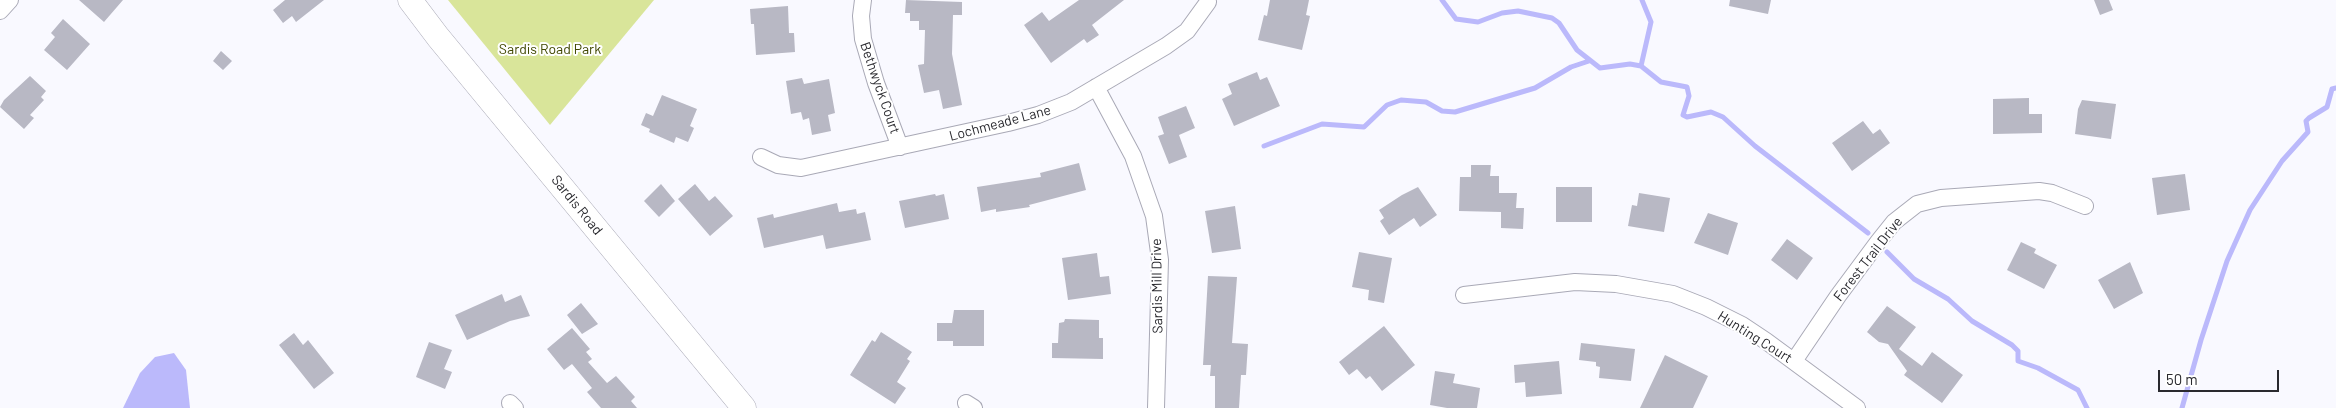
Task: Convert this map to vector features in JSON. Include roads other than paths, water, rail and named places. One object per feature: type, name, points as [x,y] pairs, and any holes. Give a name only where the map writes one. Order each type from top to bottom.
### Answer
[{"type":"main road","name":"Sardis Road","points":[[410,0],[744,408]]},
{"type":"street","points":[[0,11],[10,0]]},
{"type":"street","name":"Bethwyck Court","points":[[863,0],[861,16],[863,39],[876,82],[900,147]]},
{"type":"street","name":"Lochmeade Lane","points":[[761,157],[778,165],[801,168],[1038,115],[1072,102],[1166,46],[1187,31],[1208,2]]},
{"type":"street","name":"Sardis Mill Drive","points":[[1096,87],[1133,156],[1154,216],[1160,260],[1156,408]]},
{"type":"street","name":"Forest Trail Drive","points":[[1794,361],[1838,296],[1878,242],[1894,222],[1917,204],[1941,198],[2039,191],[2052,193],[2086,206]]},
{"type":"street","name":"Hunting Court","points":[[1464,295],[1576,282],[1616,284],[1673,294],[1706,307],[1742,325],[1857,408]]},
{"type":"water","points":[[174,353],[186,370],[190,408],[123,408],[140,373],[155,357]]},
{"type":"waterway","points":[[1442,0],[1456,19],[1478,22],[1502,13],[1518,11],[1552,18],[1559,23],[1577,50],[1600,68],[1630,64],[1641,66],[1661,82],[1687,87],[1689,96],[1683,115],[1687,117],[1711,112],[1723,117],[1755,146],[1868,233]]},
{"type":"waterway","points":[[1641,66],[1651,22],[1642,0]]},
{"type":"waterway","points":[[1264,146],[1322,124],[1364,127],[1387,105],[1401,100],[1426,102],[1442,111],[1455,112],[1535,88],[1571,67],[1589,61]]},
{"type":"waterway","points":[[2182,408],[2201,340],[2227,261],[2250,210],[2282,161],[2308,132],[2306,121],[2327,107],[2332,89],[2336,88]]},
{"type":"waterway","points":[[1887,252],[1914,279],[1948,299],[1972,321],[2012,345],[2018,351],[2018,361],[2038,368],[2078,390],[2087,408]]},
{"type":"park label","name":"Sardis Road Park","points":[[550,49]]}]
